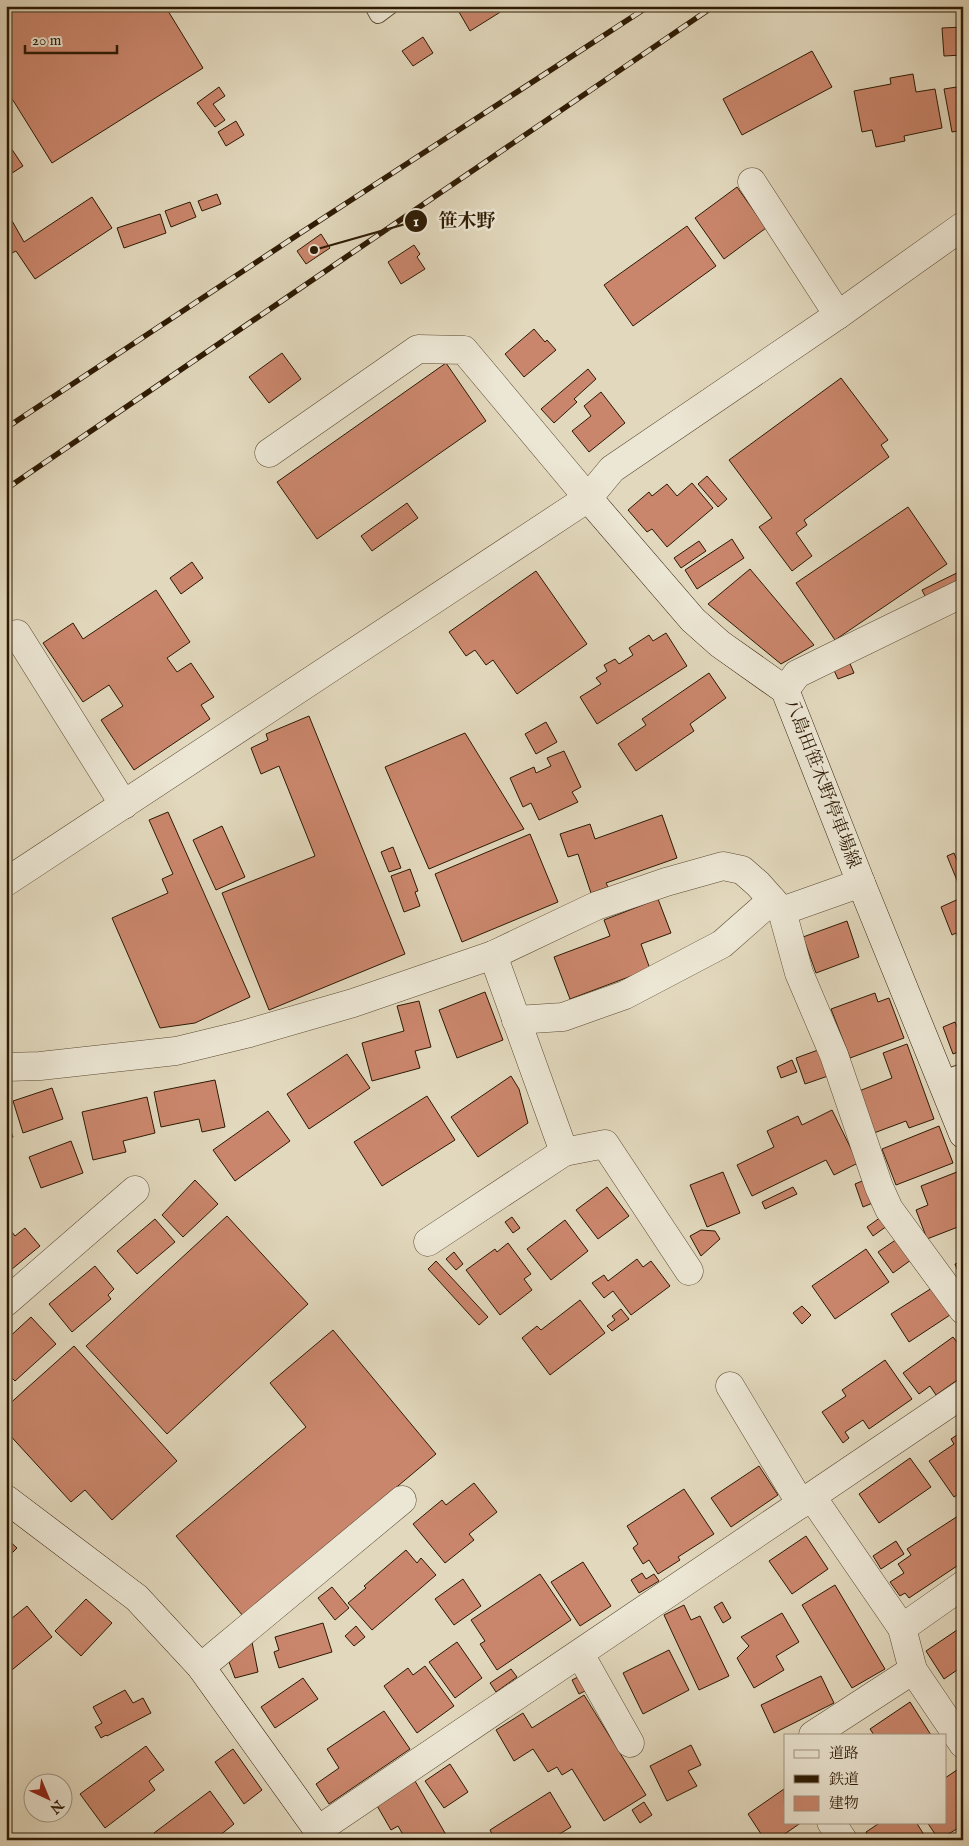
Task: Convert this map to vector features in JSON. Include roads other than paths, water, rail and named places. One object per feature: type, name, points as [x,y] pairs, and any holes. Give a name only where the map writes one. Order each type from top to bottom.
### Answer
[{"type":"street","points":[[752,182],[838,315]]},
{"type":"street","points":[[6,882],[588,498],[612,469],[838,315],[963,226]]},
{"type":"street","name":"八島田笹木野停車場線","points":[[269,453],[418,349],[464,350],[693,620],[720,644],[786,690],[861,883],[952,1075],[963,1134]]},
{"type":"street","points":[[786,690],[797,674],[963,594]]},
{"type":"street","points":[[17,634],[124,805]]},
{"type":"street","points":[[6,1067],[40,1066],[176,1051],[246,1034],[353,1003],[493,955],[596,906],[666,882],[723,866],[742,870],[777,905],[798,973],[834,1056],[879,1187],[889,1209],[963,1310]]},
{"type":"street","points":[[516,1020],[563,1017],[625,995],[722,944],[777,905],[861,883]]},
{"type":"street","points":[[493,955],[564,1152]]},
{"type":"street","points":[[428,1242],[564,1152],[605,1144],[689,1271]]},
{"type":"street","points":[[6,1302],[135,1190]]},
{"type":"street","points":[[730,1386],[806,1500],[902,1628],[913,1670],[963,1744]]},
{"type":"street","points":[[6,1499],[137,1598],[202,1667],[321,1835],[580,1654],[963,1394]]},
{"type":"street","points":[[202,1667],[402,1500]]},
{"type":"street","points":[[902,1628],[963,1585]]},
{"type":"street","points":[[580,1654],[630,1743]]},
{"type":"street","points":[[815,1734],[913,1670]]},
{"type":"street","points":[[832,1824],[843,1840]]},
{"type":"lane","points":[[372,6],[378,15],[390,6]]},
{"type":"railway","points":[[6,428],[649,6]]},
{"type":"railway","points":[[6,489],[714,6]]},
{"type":"place","name":"笹木野","points":[[314,250]]}]
